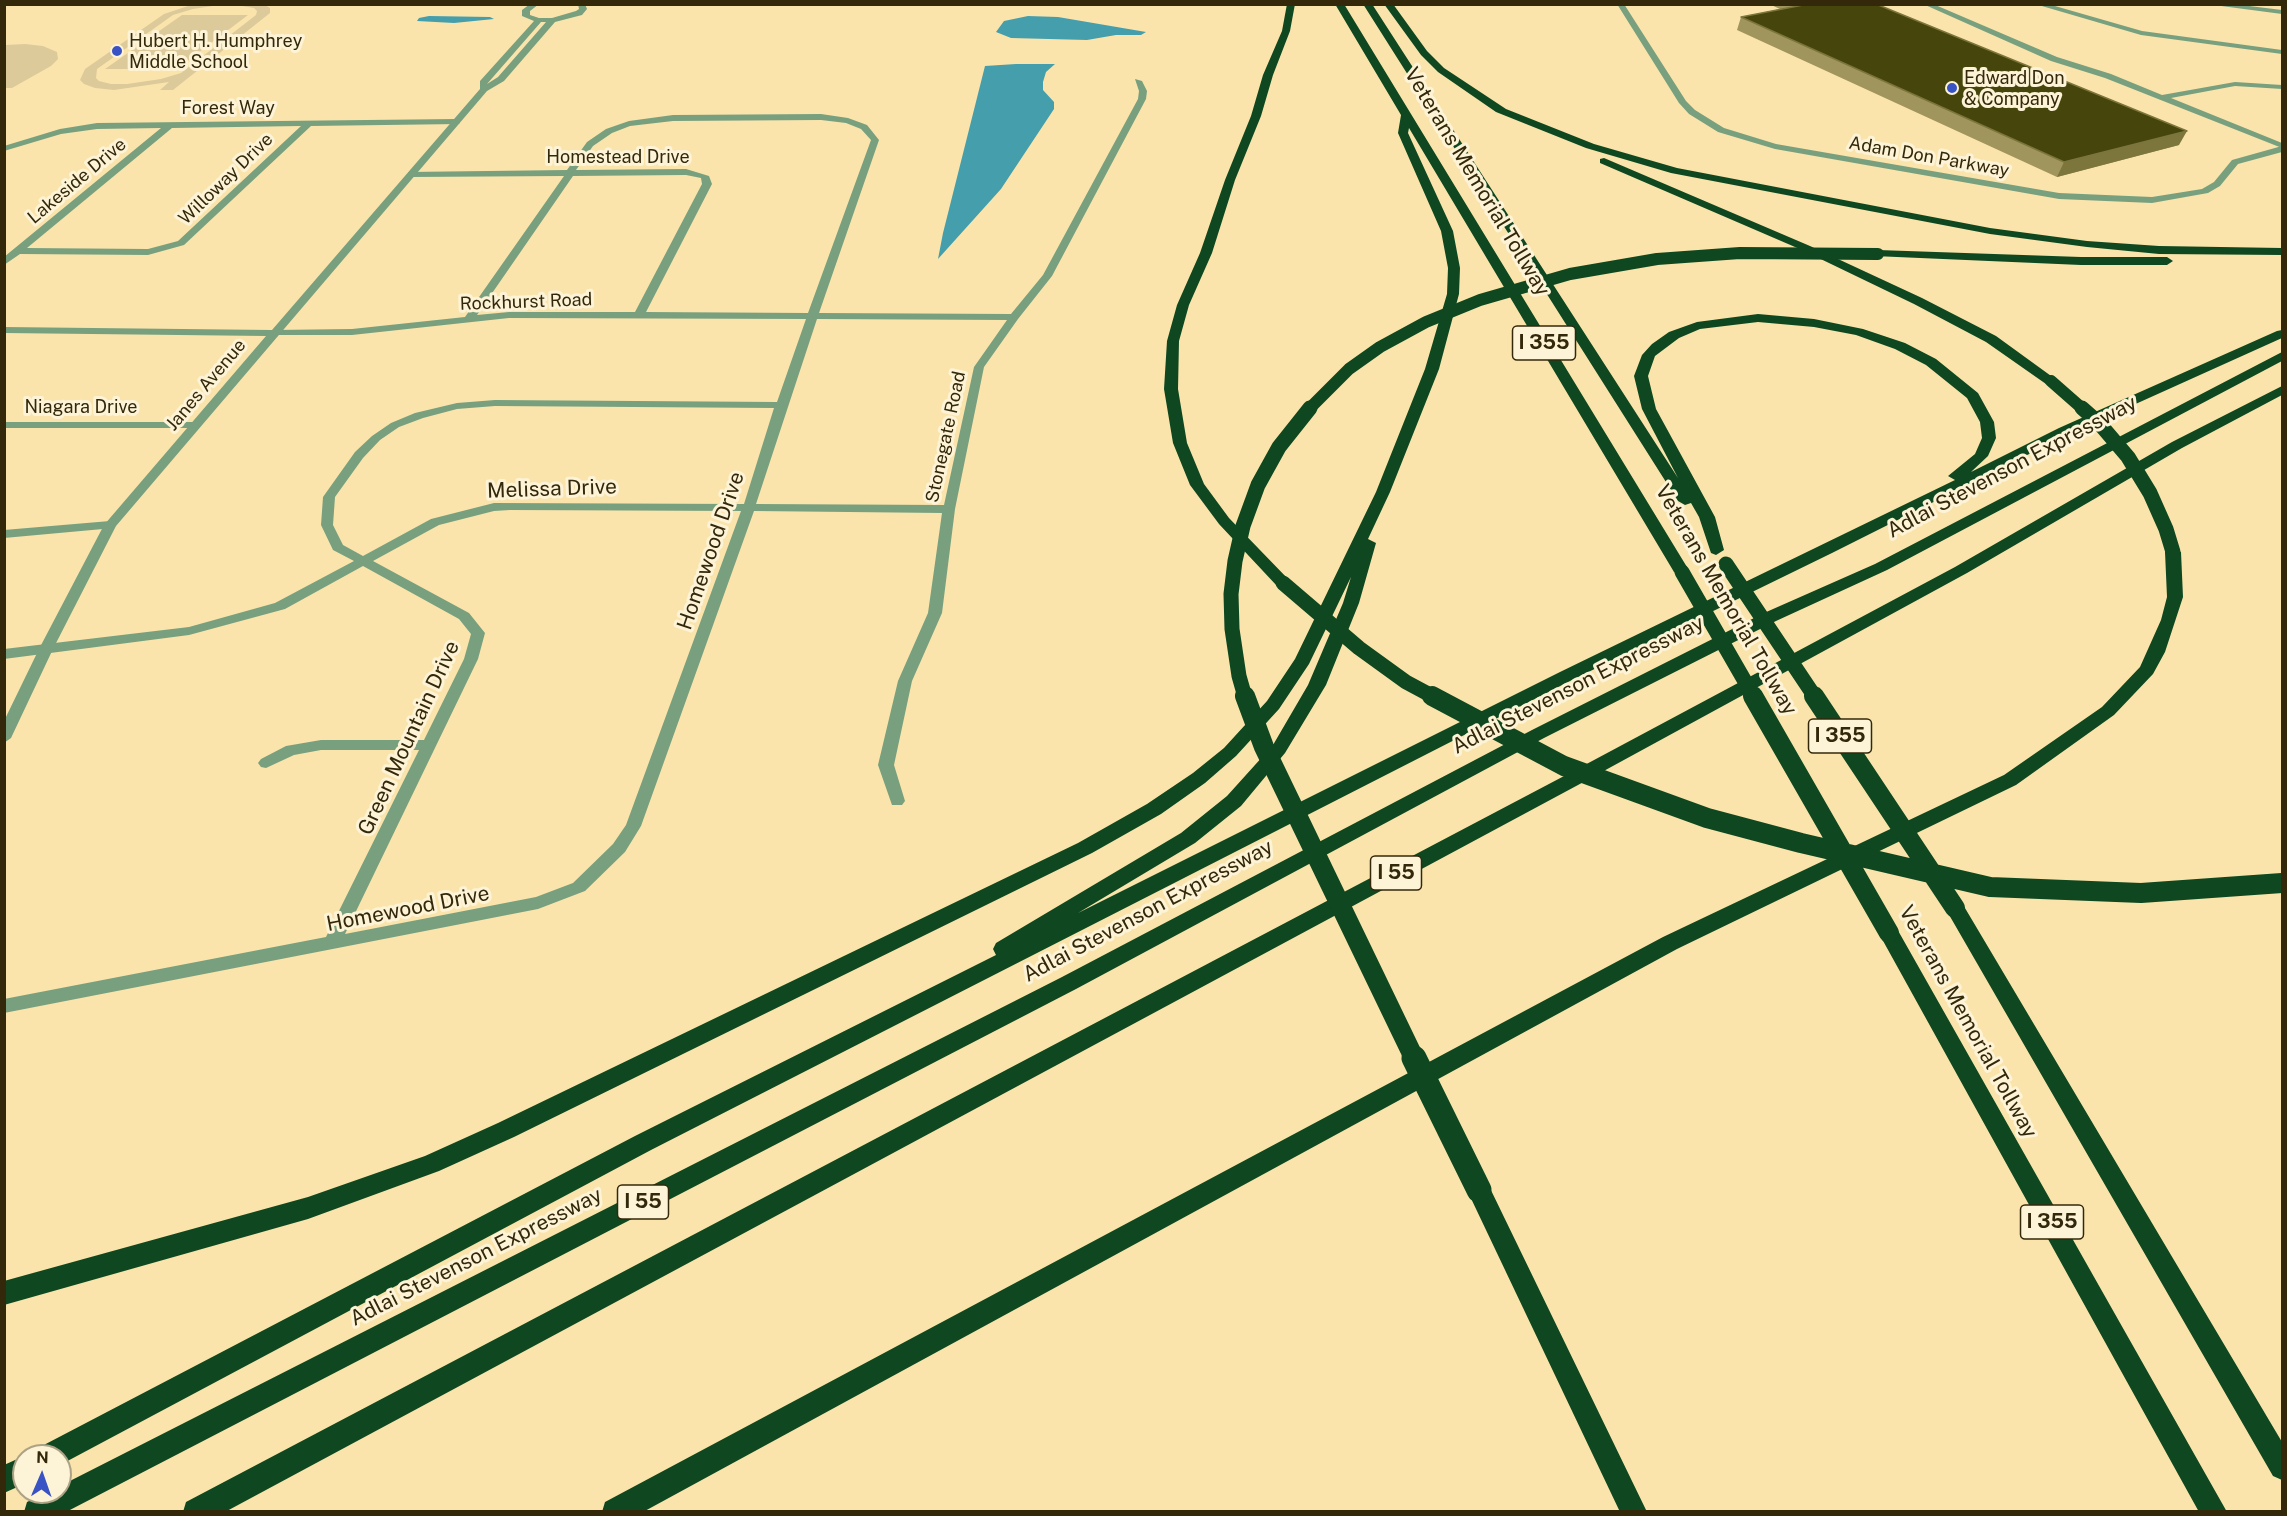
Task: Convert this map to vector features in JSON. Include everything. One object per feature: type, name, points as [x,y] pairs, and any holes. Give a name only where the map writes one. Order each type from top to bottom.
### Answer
[{"type":"highway","points":[[1291,4],[1286,31],[1268,75],[1256,116],[1230,180],[1206,253],[1183,305],[1173,341],[1170,389],[1180,443],[1197,485],[1224,521],[1283,583],[1359,648],[1406,682],[1564,766],[1707,818],[1801,843],[1990,887],[2141,893],[2283,882]]},
{"type":"highway","name":"Veterans Memorial Tollway","points":[[1339,4],[1682,572],[1889,933],[2214,1512]]},
{"type":"highway","name":"Veterans Memorial Tollway","points":[[1367,4],[1721,557],[1955,908],[2283,1467]]},
{"type":"highway","points":[[615,1512],[1671,943],[2010,780],[2108,711],[2147,670],[2162,641],[2175,597],[2173,552],[2166,530],[2150,493],[2127,458],[2099,423],[2051,381],[1991,339],[1918,301],[1806,248],[1627,171],[1500,110],[1441,70],[1424,53],[1388,4]]},
{"type":"highway","points":[[1500,110],[1590,146],[1675,171],[1990,231],[2077,243],[2159,250],[2283,252]]},
{"type":"highway","points":[[4,1293],[288,1214],[431,1164],[517,1125],[1043,869],[1154,809],[1199,778],[1230,752],[1273,705],[1303,660],[1383,492],[1432,369],[1453,294],[1454,268],[1447,231],[1403,133],[1406,114]]},
{"type":"highway","points":[[1634,1512],[1328,882],[1264,747],[1249,710],[1239,676],[1232,628],[1231,594],[1243,526],[1258,485],[1300,418],[1337,380],[1380,347],[1426,322],[1471,303],[1570,274],[1657,259],[1751,253],[1878,254],[2081,261],[2283,260]]},
{"type":"highway","points":[[1721,557],[1707,517],[1649,409],[1641,376],[1649,355],[1657,346],[1682,332],[1729,320],[1765,318],[1836,327],[1859,332],[1914,352],[1961,384],[1973,396],[1987,422],[1989,438],[1981,456],[1966,469],[1847,535],[1827,550]]},
{"type":"highway","points":[[72,1444],[644,1143],[1566,676],[1827,550],[2064,431],[2283,334]]},
{"type":"highway","name":"Adlai Stevenson Expressway","points":[[38,1512],[1069,983],[1538,734],[1770,617],[1881,567],[2283,356]]},
{"type":"highway","name":"I 55","points":[[196,1512],[1572,780],[1961,570],[2177,445],[2283,390]]},
{"type":"highway","points":[[905,1010],[1073,905],[1188,838],[1234,801],[1279,749],[1317,685],[1351,603],[1383,492]]},
{"type":"highway","points":[[212,1512],[504,1348]]},
{"type":"street","points":[[536,4],[525,13],[538,20],[552,20],[579,13],[583,9],[581,4]]},
{"type":"street","name":"Adam Don Parkway","points":[[1620,4],[1683,103],[1692,112],[1721,130],[1775,146],[2059,196],[2125,200],[2168,199],[2205,191],[2223,179],[2235,162],[2283,147]]},
{"type":"street","points":[[1926,4],[2054,59],[2164,97],[2283,147]]},
{"type":"street","points":[[1944,4],[2072,58],[2108,76]]},
{"type":"street","points":[[2038,4],[2152,38],[2283,52]]},
{"type":"street","points":[[2209,4],[2283,12]]},
{"type":"street","name":"Janes Avenue","points":[[484,90],[483,83],[538,20]]},
{"type":"street","name":"Janes Avenue","points":[[4,738],[46,649],[110,525],[484,90],[497,83],[552,20]]},
{"type":"street","name":"Stonegate Road","points":[[897,801],[886,765],[905,681],[935,613],[949,509],[979,367],[1014,317],[1047,276],[1142,99],[1143,91],[1138,81]]},
{"type":"street","points":[[2164,97],[2235,84],[2283,87]]},
{"type":"street","name":"Homewood Drive","points":[[4,1006],[538,903],[579,887],[601,867],[619,848],[633,826],[749,507],[781,405],[875,140],[864,127],[848,120],[821,117],[650,120],[609,131],[590,144],[469,320]]},
{"type":"street","name":"Forest Way","points":[[4,149],[76,129],[108,125],[456,122]]},
{"type":"street","name":"Willoway Drive","points":[[18,250],[148,252],[181,243],[308,124]]},
{"type":"street","name":"Lakeside Drive","points":[[4,262],[170,125]]},
{"type":"street","name":"Homestead Drive","points":[[411,174],[686,172],[699,174],[707,180],[639,315]]},
{"type":"street","name":"Rockhurst Road","points":[[4,330],[352,332],[508,315],[1014,317]]},
{"type":"street","name":"Green Mountain Drive","points":[[331,944],[471,659],[478,633],[464,616],[338,547],[327,525],[329,497],[359,455],[376,438],[396,425],[418,415],[457,406],[495,403],[781,405]]},
{"type":"street","name":"Niagara Drive","points":[[4,425],[194,425]]},
{"type":"street","name":"Melissa Drive","points":[[4,654],[189,631],[280,606],[435,522],[494,507],[949,509]]},
{"type":"street","points":[[4,534],[110,525]]},
{"type":"street","points":[[266,764],[291,750],[321,745],[430,745]]},
{"type":"shaded area","points":[[194,4],[219,5],[173,15],[97,69],[96,78],[111,84],[127,84],[161,79],[181,73],[256,15],[257,11],[254,8],[236,5],[265,5],[270,8],[270,13],[173,90],[160,90],[169,82],[114,90],[95,88],[80,80],[85,69],[164,14]]},
{"type":"shaded area","points":[[182,15],[248,15],[177,69],[105,69]]},
{"type":"shaded area","points":[[5,45],[43,46],[57,52],[58,59],[51,66],[12,88],[5,88]]},
{"type":"water","points":[[429,16],[490,17],[494,19],[454,23],[417,21],[419,18]]},
{"type":"water","points":[[1028,16],[1058,17],[1146,32],[1141,35],[1116,35],[1087,40],[1011,38],[996,32],[1004,21]]},
{"type":"water","points":[[1055,64],[1046,72],[1043,82],[1043,90],[1054,102],[1054,109],[1001,189],[938,259],[985,66]]},
{"type":"building","name":"Edward Don & Company","points":[[1802,4],[1876,4],[2187,131],[2064,162],[1741,17]]},
{"type":"place","name":"Hubert H. Humphrey Middle School","points":[[117,51]]},
{"type":"place","name":"Edward Don & Company","points":[[1952,88]]}]
